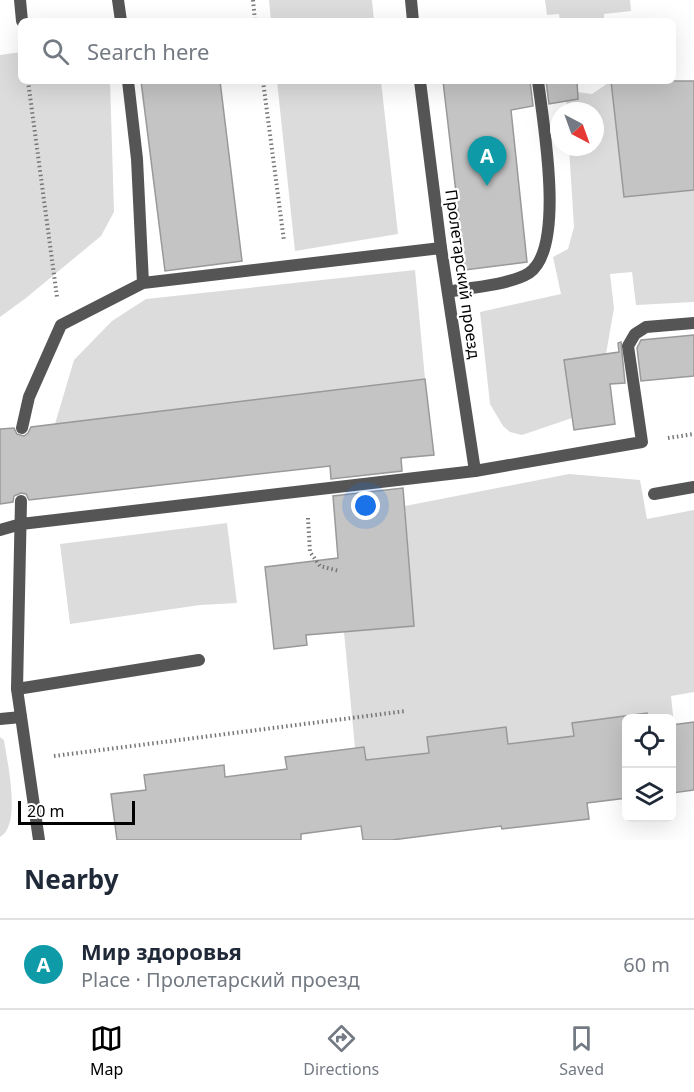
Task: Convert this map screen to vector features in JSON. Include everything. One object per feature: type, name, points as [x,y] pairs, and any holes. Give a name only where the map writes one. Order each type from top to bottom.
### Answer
[{"type":"street","points":[[20,0],[22,18]]},
{"type":"street","points":[[118,0],[120,18]]},
{"type":"street","points":[[411,0],[413,18]]},
{"type":"street","points":[[128,84],[137,159],[143,283]]},
{"type":"street","name":"Пролетарский проезд","points":[[420,84],[441,248],[475,471]]},
{"type":"street","points":[[448,292],[510,280],[530,272],[544,253],[551,203],[538,84]]},
{"type":"street","points":[[22,428],[29,397],[61,325],[143,283],[441,248]]},
{"type":"street","points":[[0,530],[21,524],[475,471],[642,442],[628,346],[634,333],[646,327],[694,323]]},
{"type":"street","points":[[654,494],[694,487]]},
{"type":"street","points":[[21,501],[17,689],[39,840]]},
{"type":"street","points":[[17,689],[199,660]]},
{"type":"street","points":[[0,719],[21,717]]},
{"type":"path","points":[[253,0],[255,18]]},
{"type":"path","points":[[28,84],[61,325]]},
{"type":"path","points":[[263,84],[288,267]]},
{"type":"path","points":[[306,490],[310,552],[320,566],[339,571]]},
{"type":"path","points":[[27,760],[406,711]]},
{"type":"shaded area","points":[[269,0],[372,0],[374,18],[271,18]]},
{"type":"shaded area","points":[[545,0],[630,0],[631,11],[604,14],[604,18],[560,18],[559,14],[547,15]]},
{"type":"shaded area","points":[[18,52],[18,84],[110,84],[114,212],[101,236],[0,317],[0,55]]},
{"type":"shaded area","points":[[277,84],[381,84],[398,234],[295,251]]},
{"type":"shaded area","points":[[565,84],[577,92],[592,94],[607,84],[611,84],[624,197],[694,190],[694,302],[636,305],[632,272],[610,274],[614,308],[606,354],[564,360],[572,418],[522,435],[510,432],[503,426],[490,404],[480,312],[561,294],[553,257],[568,249],[574,227],[570,156],[604,156],[604,102],[566,102]]},
{"type":"shaded area","points":[[415,270],[425,379],[55,424],[74,360],[112,321],[146,299]]},
{"type":"shaded area","points":[[569,474],[640,480],[647,519],[694,510],[694,692],[671,696],[673,714],[622,714],[622,717],[573,723],[574,736],[366,760],[355,748],[344,632],[414,626],[405,506]]},
{"type":"shaded area","points":[[227,523],[237,603],[200,605],[70,624],[60,544]]},
{"type":"shaded area","points":[[0,737],[4,740],[12,807],[7,830],[0,837]]},
{"type":"building","points":[[676,81],[694,81],[694,190],[624,197],[611,84],[676,84]]},
{"type":"building","points":[[141,84],[220,84],[242,261],[165,271]]},
{"type":"building","points":[[443,84],[530,84],[533,106],[511,110],[527,262],[465,270]]},
{"type":"building","points":[[546,84],[577,84],[578,99],[550,102],[550,104]]},
{"type":"building","points":[[694,335],[694,376],[641,381],[637,348],[641,340]]},
{"type":"building","points":[[621,342],[625,383],[610,384],[615,424],[574,430],[564,360],[619,352],[618,343]]},
{"type":"building","points":[[425,379],[434,455],[401,458],[402,471],[331,479],[330,466],[29,500],[26,494],[21,493],[14,496],[13,502],[0,504],[0,429],[14,428],[17,434],[24,436],[31,427]]},
{"type":"building","points":[[403,488],[414,626],[306,635],[307,645],[274,649],[265,567],[338,558],[333,496]]},
{"type":"building","points":[[622,716],[622,799],[587,803],[589,819],[502,829],[501,826],[392,840],[363,840],[361,826],[301,834],[301,840],[117,840],[111,794],[146,790],[144,775],[224,765],[225,777],[287,769],[285,757],[364,747],[366,760],[429,753],[427,737],[506,727],[508,744],[574,736],[572,723]]},
{"type":"building","points":[[694,722],[694,790],[676,792],[676,768],[676,724]]},
{"type":"place","name":"Мир здоровья","points":[[487,186]]}]
